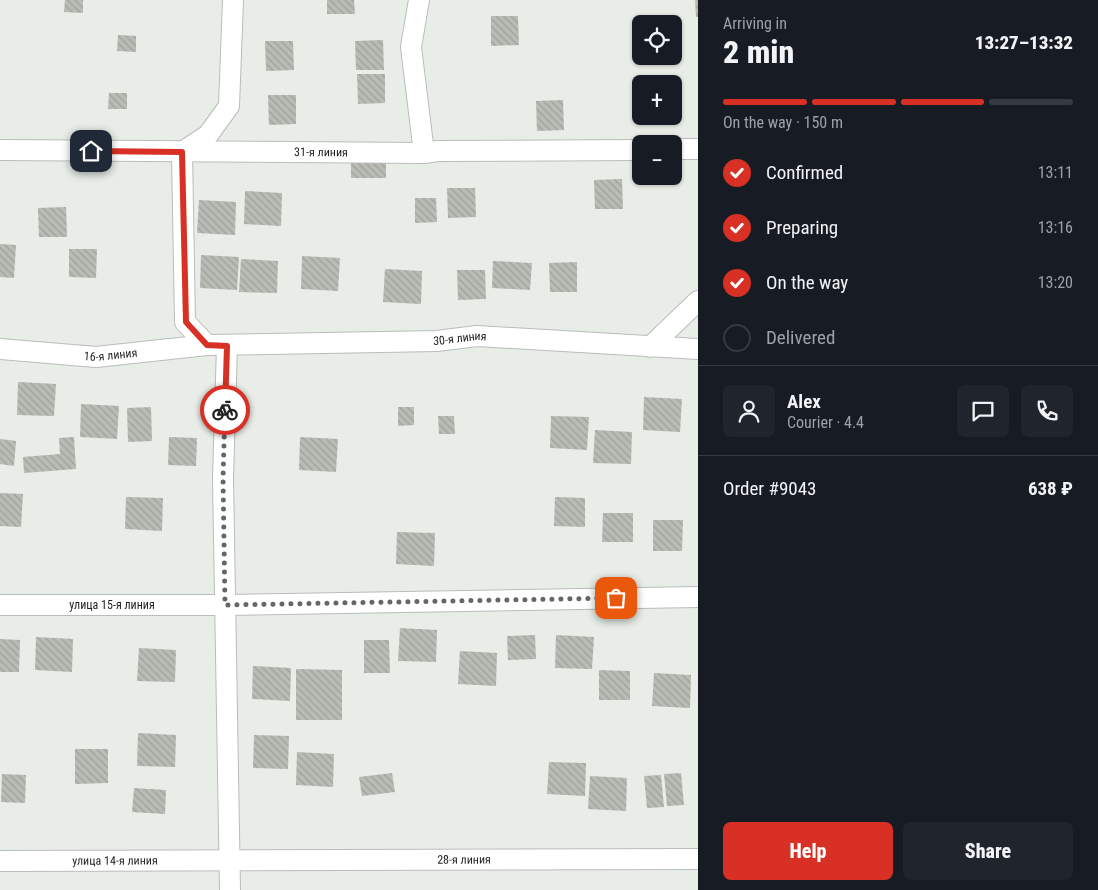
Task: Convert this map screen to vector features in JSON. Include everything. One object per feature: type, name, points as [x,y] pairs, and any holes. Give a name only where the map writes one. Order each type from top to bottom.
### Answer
[{"type":"street","points":[[230,890],[223,478],[218,346],[186,322],[182,152],[208,135],[229,106],[233,0]]},
{"type":"street","points":[[419,0],[410,47],[424,153]]},
{"type":"street","points":[[682,149],[698,149]]},
{"type":"street","name":"31-я линия","points":[[0,150],[424,153],[438,151],[632,150]]},
{"type":"street","points":[[650,347],[698,301]]},
{"type":"street","name":"30-я линия","points":[[218,346],[436,340],[477,336],[698,349]]},
{"type":"street","name":"16-я линия","points":[[0,349],[96,357],[218,346]]},
{"type":"street","name":"улица 15-я линия","points":[[0,605],[225,605],[698,597]]},
{"type":"street","name":"28-я линия","points":[[230,860],[698,860]]},
{"type":"street","name":"улица 14-я линия","points":[[0,861],[230,860]]},
{"type":"building","points":[[65,0],[83,0],[83,13],[64,12]]},
{"type":"building","points":[[327,0],[354,0],[355,14],[327,14]]},
{"type":"building","points":[[695,0],[698,0],[698,17],[696,17]]},
{"type":"building","points":[[491,16],[518,16],[519,45],[491,46]]},
{"type":"building","points":[[118,35],[136,36],[136,52],[117,51]]},
{"type":"building","points":[[383,40],[384,70],[356,70],[355,41]]},
{"type":"building","points":[[265,41],[293,41],[294,70],[266,71]]},
{"type":"building","points":[[357,74],[385,74],[385,103],[358,104]]},
{"type":"building","points":[[109,93],[127,93],[127,109],[108,109]]},
{"type":"building","points":[[268,95],[296,95],[296,124],[269,125]]},
{"type":"building","points":[[563,100],[564,130],[537,131],[536,101]]},
{"type":"building","points":[[386,162],[386,178],[351,178],[351,163]]},
{"type":"building","points":[[622,179],[623,209],[595,209],[594,180]]},
{"type":"building","points":[[447,188],[475,188],[476,217],[448,218]]},
{"type":"building","points":[[245,191],[282,193],[281,226],[244,224]]},
{"type":"building","points":[[415,198],[436,198],[437,222],[415,223]]},
{"type":"building","points":[[199,200],[236,202],[235,235],[197,233]]},
{"type":"building","points":[[66,207],[67,237],[39,237],[38,208]]},
{"type":"building","points":[[0,244],[16,245],[14,278],[0,277]]},
{"type":"building","points":[[69,249],[97,249],[96,278],[69,277]]},
{"type":"building","points":[[201,255],[239,257],[237,290],[200,288]]},
{"type":"building","points":[[302,256],[340,258],[338,291],[301,289]]},
{"type":"building","points":[[241,259],[278,261],[277,293],[239,292]]},
{"type":"building","points":[[493,261],[532,263],[530,290],[492,288]]},
{"type":"building","points":[[577,262],[577,292],[550,292],[549,263]]},
{"type":"building","points":[[385,269],[422,271],[421,304],[383,302]]},
{"type":"building","points":[[457,270],[485,270],[486,299],[458,300]]},
{"type":"building","points":[[18,382],[56,384],[54,416],[17,415]]},
{"type":"building","points":[[644,397],[682,399],[680,432],[643,430]]},
{"type":"building","points":[[81,404],[119,406],[117,439],[80,437]]},
{"type":"building","points":[[151,407],[152,441],[128,442],[127,408]]},
{"type":"building","points":[[398,407],[414,407],[414,425],[398,426]]},
{"type":"building","points":[[438,416],[454,416],[455,434],[439,434]]},
{"type":"building","points":[[551,416],[589,417],[587,450],[550,448]]},
{"type":"building","points":[[595,430],[632,432],[631,464],[593,463]]},
{"type":"building","points":[[74,437],[76,469],[24,473],[23,457],[60,454],[59,438]]},
{"type":"building","points":[[169,437],[197,438],[196,466],[168,465]]},
{"type":"building","points":[[300,437],[338,439],[336,472],[299,470]]},
{"type":"building","points":[[0,439],[16,441],[14,466],[0,464]]},
{"type":"building","points":[[0,493],[23,494],[21,527],[0,526]]},
{"type":"building","points":[[126,497],[163,498],[162,531],[125,529]]},
{"type":"building","points":[[555,497],[585,498],[585,527],[554,526]]},
{"type":"building","points":[[603,513],[633,513],[633,542],[602,542]]},
{"type":"building","points":[[653,520],[683,520],[682,551],[653,551]]},
{"type":"building","points":[[397,532],[435,533],[434,566],[396,564]]},
{"type":"building","points":[[400,628],[437,630],[436,662],[398,661]]},
{"type":"building","points":[[535,635],[536,659],[508,660],[507,636]]},
{"type":"building","points":[[556,635],[594,637],[592,669],[555,668]]},
{"type":"building","points":[[36,637],[73,639],[72,672],[35,670]]},
{"type":"building","points":[[0,639],[20,640],[19,672],[0,672]]},
{"type":"building","points":[[364,640],[389,640],[390,673],[364,673]]},
{"type":"building","points":[[139,648],[176,650],[175,682],[137,681]]},
{"type":"building","points":[[460,651],[497,653],[496,686],[458,684]]},
{"type":"building","points":[[253,666],[291,668],[290,701],[252,699]]},
{"type":"building","points":[[296,669],[342,670],[342,720],[296,720]]},
{"type":"building","points":[[599,670],[630,671],[630,700],[599,700]]},
{"type":"building","points":[[654,673],[691,675],[690,708],[652,706]]},
{"type":"building","points":[[138,733],[176,735],[175,767],[137,766]]},
{"type":"building","points":[[254,735],[289,736],[288,769],[253,768]]},
{"type":"building","points":[[75,749],[108,749],[108,783],[75,784]]},
{"type":"building","points":[[297,752],[334,754],[333,787],[296,785]]},
{"type":"building","points":[[549,762],[586,763],[585,796],[547,794]]},
{"type":"building","points":[[392,773],[395,792],[362,796],[359,777]]},
{"type":"building","points":[[681,773],[684,805],[667,806],[664,774]]},
{"type":"building","points":[[2,774],[26,775],[25,803],[1,802]]},
{"type":"building","points":[[661,775],[664,807],[647,808],[644,776]]},
{"type":"building","points":[[590,776],[627,778],[626,811],[588,809]]},
{"type":"building","points":[[134,788],[166,790],[165,814],[132,812]]},
{"type":"way so far","points":[[225,410],[223,478],[225,605],[616,598]]},
{"type":"route","points":[[91,151],[182,152],[183,297],[186,322],[207,345],[227,346],[225,410]]}]
